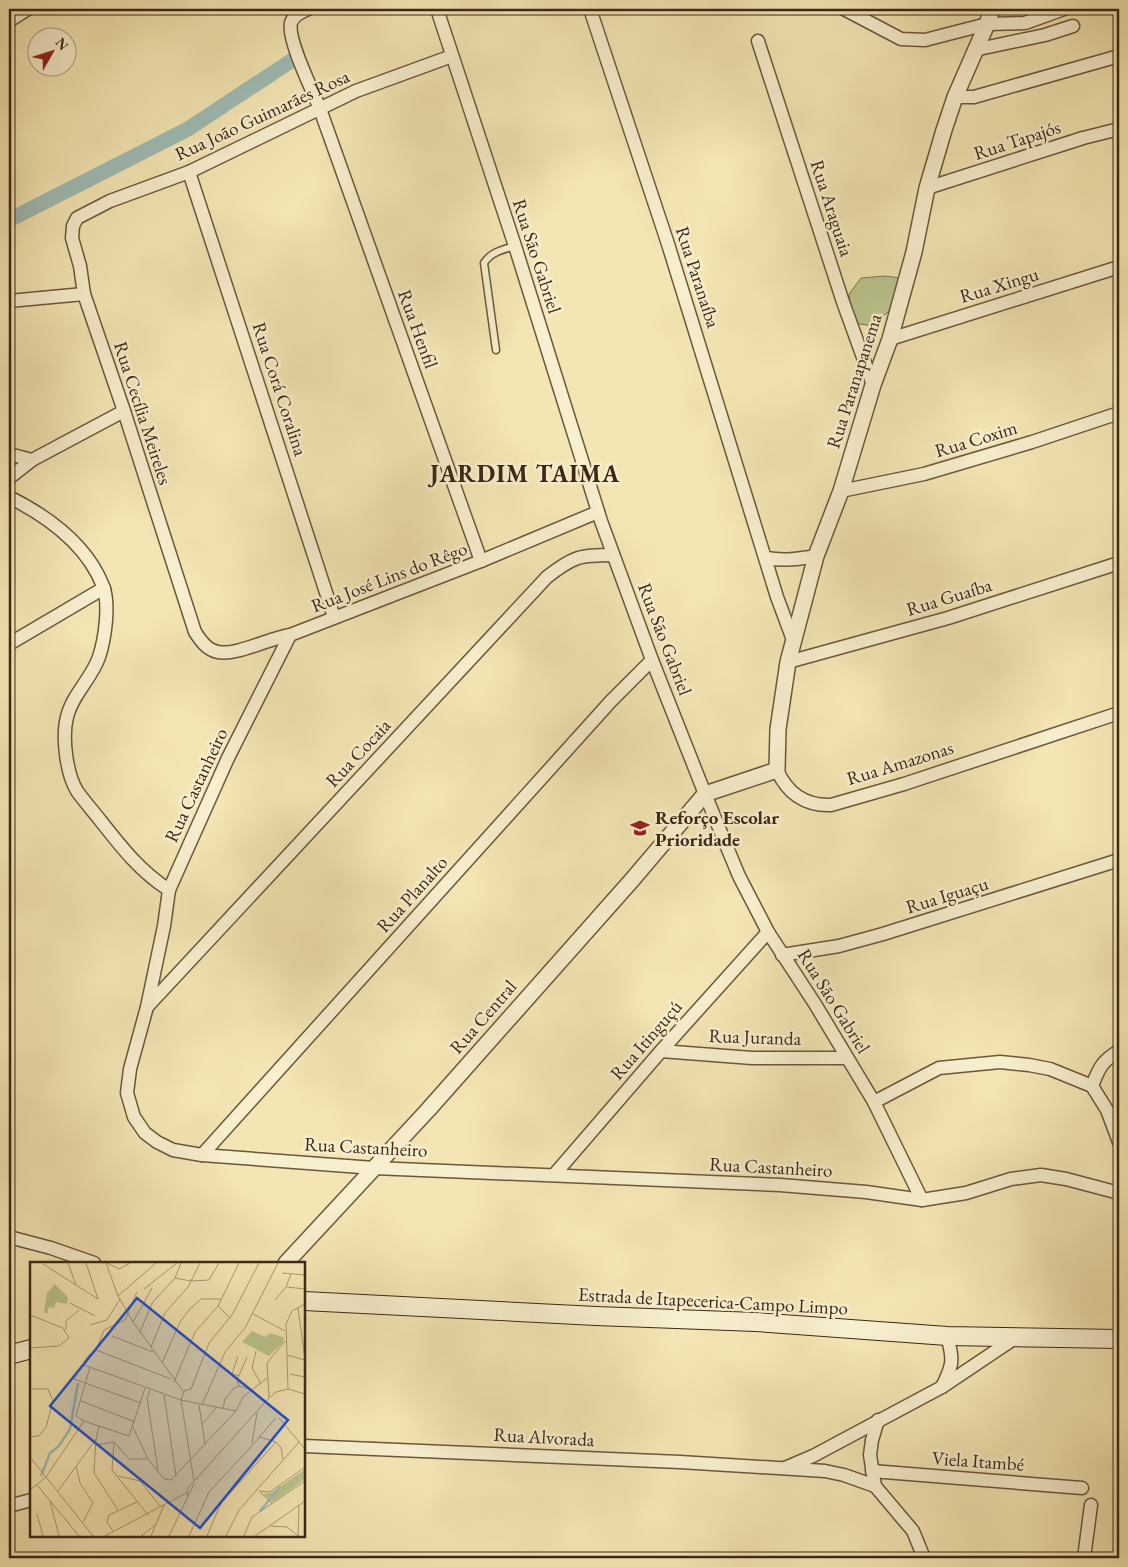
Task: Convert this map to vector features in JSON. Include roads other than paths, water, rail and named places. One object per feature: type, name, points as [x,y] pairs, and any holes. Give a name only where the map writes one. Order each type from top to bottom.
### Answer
[{"type":"main road","name":"Estrada de Itapecerica-Campo Limpo","points":[[305,1301],[587,1316],[756,1322],[947,1336],[1119,1338]]},
{"type":"main road","points":[[9,1355],[30,1349]]},
{"type":"street","points":[[9,20],[28,9]]},
{"type":"street","name":"Rua Henfil","points":[[308,9],[294,17],[291,24],[292,41],[320,109],[481,561]]},
{"type":"street","name":"Rua São Gabriel","points":[[436,9],[515,246],[598,512],[652,660],[705,794],[740,876],[768,932],[815,1004],[874,1102],[922,1200]]},
{"type":"street","name":"Rua Paranaíba","points":[[590,9],[668,244],[777,597],[793,640]]},
{"type":"street","points":[[844,9],[900,39],[925,40],[987,24],[1025,23],[1064,9]]},
{"type":"street","name":"Rua Paranapanema","points":[[777,770],[778,729],[788,662],[816,556],[841,491],[873,386],[890,339],[914,252],[927,188],[955,97],[992,9]]},
{"type":"street","points":[[974,50],[1045,35],[1073,26]]},
{"type":"street","name":"Rua Araguaia","points":[[758,41],[843,302],[873,386]]},
{"type":"street","name":"Rua João Guimarães Rosa","points":[[90,211],[110,201],[189,172],[356,91],[452,56]]},
{"type":"street","points":[[955,97],[974,97],[1119,56]]},
{"type":"street","name":"Rua Tapajós","points":[[927,188],[1083,138],[1119,129]]},
{"type":"street","name":"Rua Corá Coralina","points":[[189,172],[334,617]]},
{"type":"street","name":"Rua Cecília Meireles","points":[[90,211],[77,218],[73,226],[72,238],[80,266],[84,294],[195,632]]},
{"type":"street","name":"Rua Xingu","points":[[890,339],[1119,267]]},
{"type":"street","points":[[9,301],[84,294]]},
{"type":"street","points":[[9,478],[32,460],[124,411]]},
{"type":"street","name":"Rua Coxim","points":[[841,491],[924,474],[1032,442],[1119,413]]},
{"type":"street","points":[[9,454],[32,460]]},
{"type":"street","points":[[9,498],[56,526],[75,542],[93,565],[104,588],[107,625],[98,658],[67,716],[65,735],[71,775],[77,790],[131,859],[153,879],[169,890]]},
{"type":"street","name":"Rua José Lins do Rêgo","points":[[195,632],[205,646],[217,652],[232,652],[290,634],[481,561],[598,512]]},
{"type":"street","name":"Rua Cocaia","points":[[147,1007],[547,577],[564,564],[578,557],[613,555]]},
{"type":"street","points":[[766,558],[787,560],[816,556]]},
{"type":"street","name":"Rua Guaíba","points":[[788,662],[948,618],[1119,563]]},
{"type":"street","points":[[9,644],[104,588]]},
{"type":"street","name":"Rua Castanheiro","points":[[290,634],[228,758],[169,890],[164,926],[147,1007],[130,1069],[127,1093],[134,1117],[145,1133],[157,1142],[180,1152],[202,1155],[374,1168],[780,1185],[866,1192],[922,1200],[966,1193],[1011,1179],[1041,1174],[1119,1193]]},
{"type":"street","name":"Rua Planalto","points":[[202,1155],[611,701],[652,660]]},
{"type":"street","name":"Rua Amazonas","points":[[777,770],[790,792],[806,801],[820,805],[831,805],[896,786],[1119,713]]},
{"type":"street","points":[[705,794],[777,770]]},
{"type":"street","name":"Rua Central","points":[[287,1262],[428,1110],[632,880],[705,794]]},
{"type":"street","name":"Rua Iguaçu","points":[[782,955],[839,946],[882,934],[1119,860]]},
{"type":"street","name":"Rua Itinguçú","points":[[554,1175],[661,1051],[768,932]]},
{"type":"street","name":"Rua Juranda","points":[[661,1051],[752,1058],[848,1058]]},
{"type":"street","points":[[1092,1086],[1100,1065],[1119,1051]]},
{"type":"street","points":[[874,1102],[940,1068],[1000,1062],[1029,1065],[1050,1069],[1092,1086],[1107,1110],[1119,1142]]},
{"type":"street","points":[[9,1237],[51,1248],[91,1262]]},
{"type":"street","points":[[942,1387],[951,1369],[952,1354],[947,1336]]},
{"type":"street","name":"Rua Alvorada","points":[[783,1469],[813,1456],[942,1387],[1015,1338]]},
{"type":"street","points":[[878,1420],[870,1454],[875,1486],[913,1531],[924,1558]]},
{"type":"street","name":"Rua Alvorada","points":[[305,1446],[671,1461],[826,1471],[875,1486]]},
{"type":"street","name":"Viela Itambé","points":[[872,1471],[1082,1488]]},
{"type":"street","points":[[9,1506],[30,1500]]},
{"type":"street","points":[[1084,1558],[1091,1505]]},
{"type":"lane","points":[[496,350],[484,264],[488,257],[496,252],[515,246]]},
{"type":"waterway","points":[[9,220],[188,129],[291,61]]},
{"type":"place","name":"Reforço Escolar Prioridade","points":[[640,828]]},
{"type":"district","name":"JARDIM TAIMA","points":[[525,473]]}]
